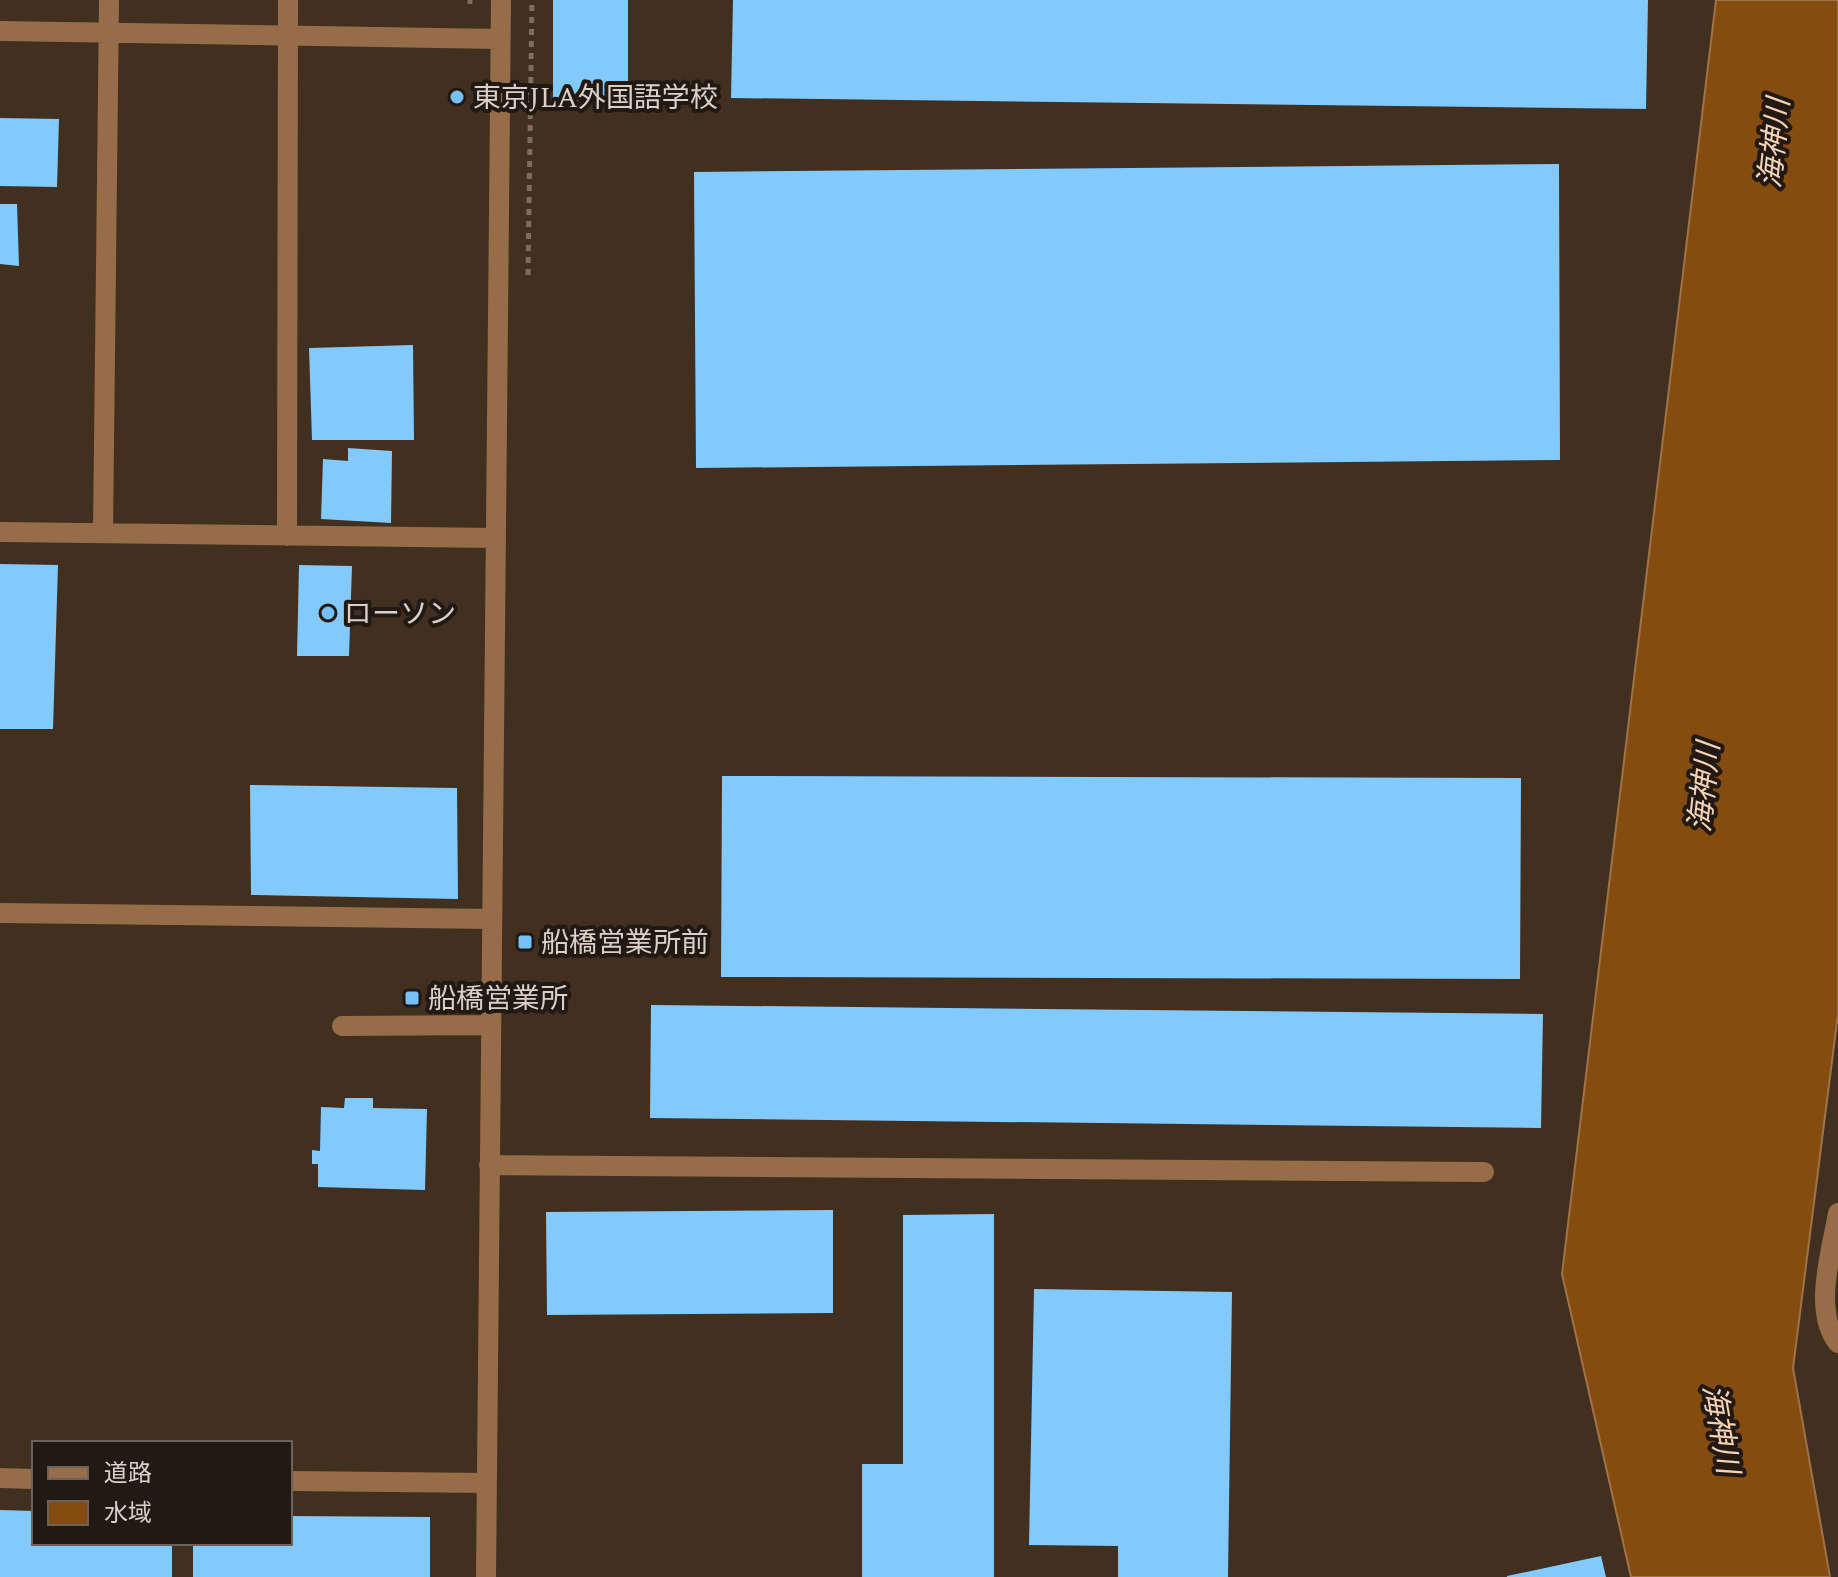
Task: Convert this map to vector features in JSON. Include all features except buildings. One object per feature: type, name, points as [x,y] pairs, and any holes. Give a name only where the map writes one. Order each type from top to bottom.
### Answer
[{"type":"street","points":[[103,533],[109,0]]},
{"type":"street","points":[[287,536],[288,0]]},
{"type":"street","points":[[486,1577],[501,0]]},
{"type":"street","points":[[0,31],[500,39]]},
{"type":"street","points":[[0,532],[496,538]]},
{"type":"street","points":[[0,913],[492,919]]},
{"type":"street","points":[[342,1026],[491,1025]]},
{"type":"street","points":[[489,1165],[1484,1172]]},
{"type":"street","points":[[1838,1213],[1828,1278],[1827,1318],[1838,1343]]},
{"type":"street","points":[[0,1478],[32,1479]]},
{"type":"street","points":[[292,1481],[487,1483]]},
{"type":"path","points":[[528,281],[532,0]]},
{"type":"water","name":"海神川","points":[[1716,0],[1838,0],[1838,1014],[1793,1368],[1830,1577],[1631,1577],[1562,1274]]},
{"type":"place","name":"東京JLA外国語学校","points":[[457,97]]},
{"type":"place","name":"ローソン","points":[[328,613]]},
{"type":"place","name":"船橋営業所前","points":[[525,942]]},
{"type":"place","name":"船橋営業所","points":[[412,998]]}]
